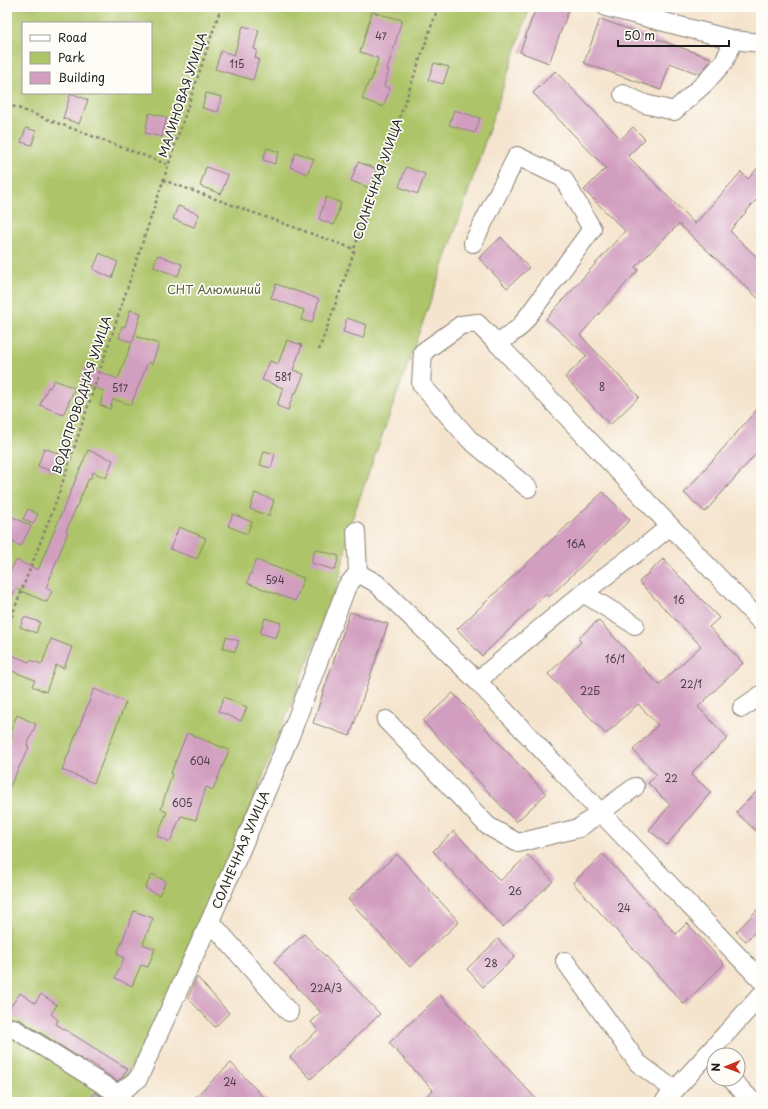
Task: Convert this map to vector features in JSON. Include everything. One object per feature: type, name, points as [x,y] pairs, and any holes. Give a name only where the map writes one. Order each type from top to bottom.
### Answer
[{"type":"street","points":[[606,7],[734,40],[761,42]]},
{"type":"street","points":[[623,94],[645,104],[674,110],[705,84],[724,62],[734,40]]},
{"type":"street","points":[[473,243],[517,156],[563,178],[592,229],[520,327],[498,344]]},
{"type":"street","points":[[528,488],[469,439],[421,384],[423,352],[461,324],[477,323],[761,622]]},
{"type":"street","points":[[477,681],[583,593],[670,526]]},
{"type":"street","points":[[356,531],[352,579],[376,583],[477,681],[761,980]]},
{"type":"street","name":"СОЛНЕЧНАЯ УЛИЦА","points":[[116,1098],[138,1079],[210,921],[290,736],[352,579]]},
{"type":"street","points":[[583,593],[635,625]]},
{"type":"street","points":[[742,708],[761,695]]},
{"type":"street","points":[[386,720],[488,826],[518,843],[579,828],[635,787]]},
{"type":"street","points":[[210,921],[289,1012]]},
{"type":"street","points":[[565,961],[638,1063],[669,1096],[706,1061]]},
{"type":"street","points":[[718,1047],[761,995]]},
{"type":"street","points":[[13,1028],[116,1098]]},
{"type":"street","points":[[739,1087],[753,1102]]},
{"type":"path","name":"МАЛИНОВАЯ УЛИЦА","points":[[169,165],[221,7]]},
{"type":"path","name":"СОЛНЕЧНАЯ УЛИЦА","points":[[319,350],[438,7]]},
{"type":"path","points":[[7,104],[169,165]]},
{"type":"path","name":"ВОДОПРОВОДНАЯ УЛИЦА","points":[[7,628],[56,502],[132,270],[169,165]]},
{"type":"path","points":[[163,180],[354,249]]},
{"type":"green space","name":"СНТ Алюминий","points":[[7,7],[530,7],[448,252],[351,522],[339,581],[249,812],[190,955],[132,1067],[112,1102],[7,1101]]},
{"type":"building","points":[[536,7],[570,7],[549,63],[520,52]]},
{"type":"building","points":[[372,12],[402,20],[387,70],[389,70],[384,86],[390,89],[383,107],[362,99],[369,81],[371,81],[378,58],[360,52]]},
{"type":"building","points":[[600,19],[711,58],[709,63],[699,74],[670,63],[661,90],[584,63]]},
{"type":"building","points":[[243,26],[259,30],[254,49],[257,50],[255,58],[259,59],[253,80],[215,69],[221,51],[234,55]]},
{"type":"building","points":[[434,63],[449,67],[443,84],[428,80]]},
{"type":"building","points":[[555,71],[621,139],[633,127],[645,139],[628,156],[695,224],[741,172],[748,179],[761,164],[761,194],[730,231],[761,261],[761,301],[679,224],[635,267],[638,270],[580,335],[639,397],[610,425],[565,377],[587,356],[546,319],[625,231],[584,190],[606,168],[533,93]]},
{"type":"building","points":[[206,93],[222,97],[218,112],[202,108]]},
{"type":"building","points":[[71,94],[88,100],[79,124],[63,118]]},
{"type":"building","points":[[454,110],[480,118],[475,133],[449,125]]},
{"type":"building","points":[[149,113],[167,117],[162,137],[145,133]]},
{"type":"building","points":[[26,128],[36,131],[32,145],[21,142]]},
{"type":"building","points":[[267,148],[279,152],[275,164],[263,160]]},
{"type":"building","points":[[296,152],[314,159],[307,174],[290,167]]},
{"type":"building","points":[[358,162],[377,169],[370,188],[351,181]]},
{"type":"building","points":[[206,167],[228,175],[221,194],[200,186]]},
{"type":"building","points":[[406,167],[425,174],[418,194],[399,187]]},
{"type":"building","points":[[326,197],[341,203],[334,225],[319,219]]},
{"type":"building","points":[[178,206],[199,214],[194,227],[173,219]]},
{"type":"building","points":[[501,237],[529,268],[507,288],[479,258]]},
{"type":"building","points":[[100,253],[118,262],[112,278],[93,269]]},
{"type":"building","points":[[158,255],[182,264],[178,276],[153,267]]},
{"type":"building","points":[[276,284],[319,299],[312,323],[301,320],[304,310],[271,298]]},
{"type":"building","points":[[130,310],[141,313],[133,341],[135,336],[159,344],[152,364],[148,362],[131,405],[113,399],[110,409],[100,405],[104,391],[80,382],[85,366],[118,379],[132,342],[119,338],[122,326],[125,327]]},
{"type":"building","points":[[347,318],[367,325],[363,338],[343,332]]},
{"type":"building","points":[[287,340],[302,345],[293,370],[304,374],[296,393],[294,393],[288,410],[277,406],[283,388],[262,380],[270,361],[278,364]]},
{"type":"building","points":[[54,380],[75,388],[63,415],[40,405],[48,387],[50,388]]},
{"type":"building","points":[[761,405],[761,448],[705,512],[684,493]]},
{"type":"building","points":[[44,448],[62,455],[54,472],[38,466]]},
{"type":"building","points":[[88,450],[113,460],[106,478],[93,472],[91,478],[89,478],[66,531],[68,532],[46,588],[52,591],[47,602],[16,589],[7,605],[7,578],[16,560],[38,570]]},
{"type":"building","points":[[264,451],[275,454],[271,468],[260,465]]},
{"type":"building","points":[[603,492],[630,520],[549,597],[546,594],[482,656],[457,629]]},
{"type":"building","points":[[255,493],[274,500],[269,516],[250,509]]},
{"type":"building","points":[[28,509],[38,514],[33,524],[23,519]]},
{"type":"building","points":[[7,514],[31,526],[21,546],[7,540]]},
{"type":"building","points":[[233,514],[252,522],[247,534],[228,526]]},
{"type":"building","points":[[179,527],[206,538],[197,559],[170,549]]},
{"type":"building","points":[[315,549],[339,556],[335,570],[311,563]]},
{"type":"building","points":[[663,559],[719,618],[709,627],[743,663],[698,707],[728,738],[693,771],[694,772],[691,775],[711,792],[667,845],[649,830],[670,805],[648,783],[657,775],[633,750],[658,725],[638,704],[606,734],[548,674],[581,642],[578,639],[598,620],[659,685],[701,646],[639,582]]},
{"type":"building","points":[[256,560],[304,578],[295,601],[247,583]]},
{"type":"building","points":[[350,612],[388,624],[350,736],[313,723]]},
{"type":"building","points":[[24,617],[40,622],[36,633],[20,627]]},
{"type":"building","points":[[265,618],[281,623],[276,638],[260,633]]},
{"type":"building","points":[[226,637],[239,641],[235,652],[223,648]]},
{"type":"building","points":[[51,639],[72,647],[64,668],[56,665],[46,692],[32,686],[35,680],[7,669],[7,653],[29,662],[30,660],[42,664]]},
{"type":"building","points":[[94,689],[126,702],[94,783],[62,770]]},
{"type":"building","points":[[453,693],[546,794],[516,822],[423,721]]},
{"type":"building","points":[[224,697],[247,707],[241,721],[218,711]]},
{"type":"building","points":[[17,715],[36,724],[27,746],[29,747],[7,792],[7,745],[12,736],[9,734]]},
{"type":"building","points":[[187,733],[229,750],[213,790],[206,787],[196,820],[181,816],[170,842],[157,836],[167,812],[161,809],[172,774],[171,773]]},
{"type":"building","points":[[761,787],[761,836],[736,812]]},
{"type":"building","points":[[454,831],[500,881],[528,855],[553,881],[503,927],[433,851]]},
{"type":"building","points":[[397,854],[459,922],[410,967],[348,899]]},
{"type":"building","points":[[603,854],[676,934],[687,923],[724,964],[684,1004],[573,883]]},
{"type":"building","points":[[152,874],[166,881],[159,895],[145,888]]},
{"type":"building","points":[[761,906],[761,926],[746,941],[736,932]]},
{"type":"building","points":[[134,911],[153,918],[143,944],[155,949],[148,967],[141,965],[132,986],[115,978],[124,958],[117,954]]},
{"type":"building","points":[[304,934],[380,1014],[311,1079],[290,1057],[318,1030],[311,1022],[321,1013],[274,962]]},
{"type":"building","points":[[498,939],[515,957],[483,987],[467,969]]},
{"type":"building","points":[[197,977],[229,1013],[215,1027],[188,998]]},
{"type":"building","points":[[20,993],[35,1003],[41,994],[57,1005],[51,1014],[58,1020],[56,1024],[128,1069],[122,1078],[117,1081],[87,1060],[86,1062],[19,1019],[11,1018],[7,1015],[7,1012]]},
{"type":"building","points":[[440,995],[539,1102],[420,1102],[433,1090],[389,1043]]},
{"type":"building","points":[[231,1063],[268,1102],[190,1102]]},
{"type":"building","points":[[95,1092],[104,1098],[104,1102],[88,1102]]}]
